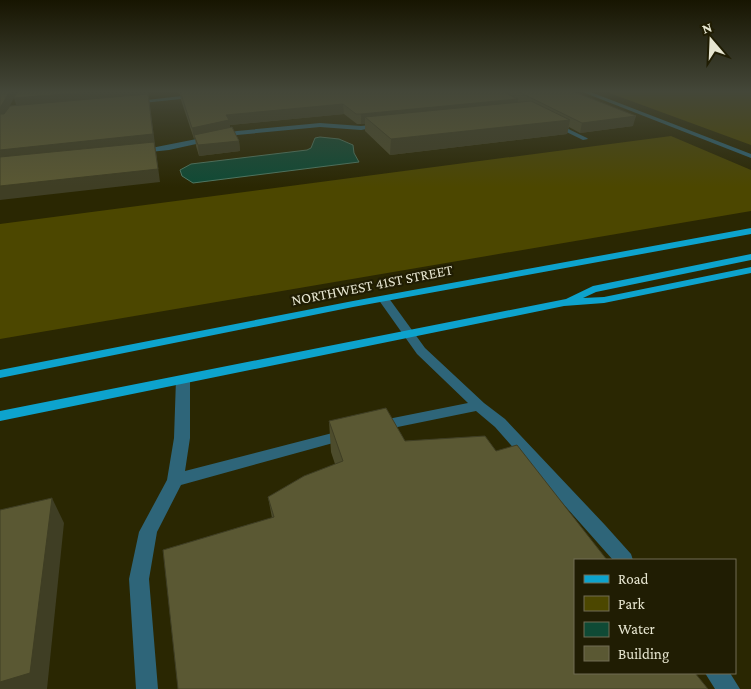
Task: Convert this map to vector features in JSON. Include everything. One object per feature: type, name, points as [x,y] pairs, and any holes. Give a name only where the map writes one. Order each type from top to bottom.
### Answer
[{"type":"main road","name":"NORTHWEST 41ST STREET","points":[[2,374],[384,299],[751,231]]},
{"type":"main road","points":[[564,303],[592,289],[751,258]]},
{"type":"main road","points":[[0,416],[564,303],[604,300],[751,270]]},
{"type":"street","points":[[553,123],[585,139]]},
{"type":"street","points":[[666,123],[751,156]]},
{"type":"street","points":[[132,152],[169,148],[237,133],[320,125],[361,128],[391,125]]},
{"type":"street","points":[[384,299],[421,351],[479,406],[500,423],[623,559]]},
{"type":"street","points":[[147,689],[139,579],[148,532],[175,480],[182,438],[183,379]]},
{"type":"street","points":[[175,480],[381,425],[479,406]]},
{"type":"street","points":[[717,674],[729,689]]},
{"type":"green space","points":[[692,123],[751,123],[751,145]]},
{"type":"green space","points":[[671,136],[751,170],[751,211],[0,339],[0,224]]},
{"type":"water","points":[[315,138],[339,139],[353,145],[354,153],[359,162],[193,183],[182,176],[180,170],[191,164],[307,150],[311,148]]},
{"type":"building","points":[[0,123],[152,123],[153,134],[0,150]]},
{"type":"building","points":[[190,123],[214,123],[192,128]]},
{"type":"building","points":[[372,123],[540,123],[391,139]]},
{"type":"building","points":[[232,127],[239,141],[198,145],[194,135]]},
{"type":"building","points":[[154,142],[158,169],[0,186],[0,157]]},
{"type":"building","points":[[386,408],[405,441],[485,436],[496,451],[517,445],[606,559],[574,559],[574,674],[696,674],[708,689],[178,689],[163,550],[274,517],[268,497],[304,476],[343,461],[329,421]]},
{"type":"building","points":[[52,498],[30,673],[0,682],[0,510]]}]
